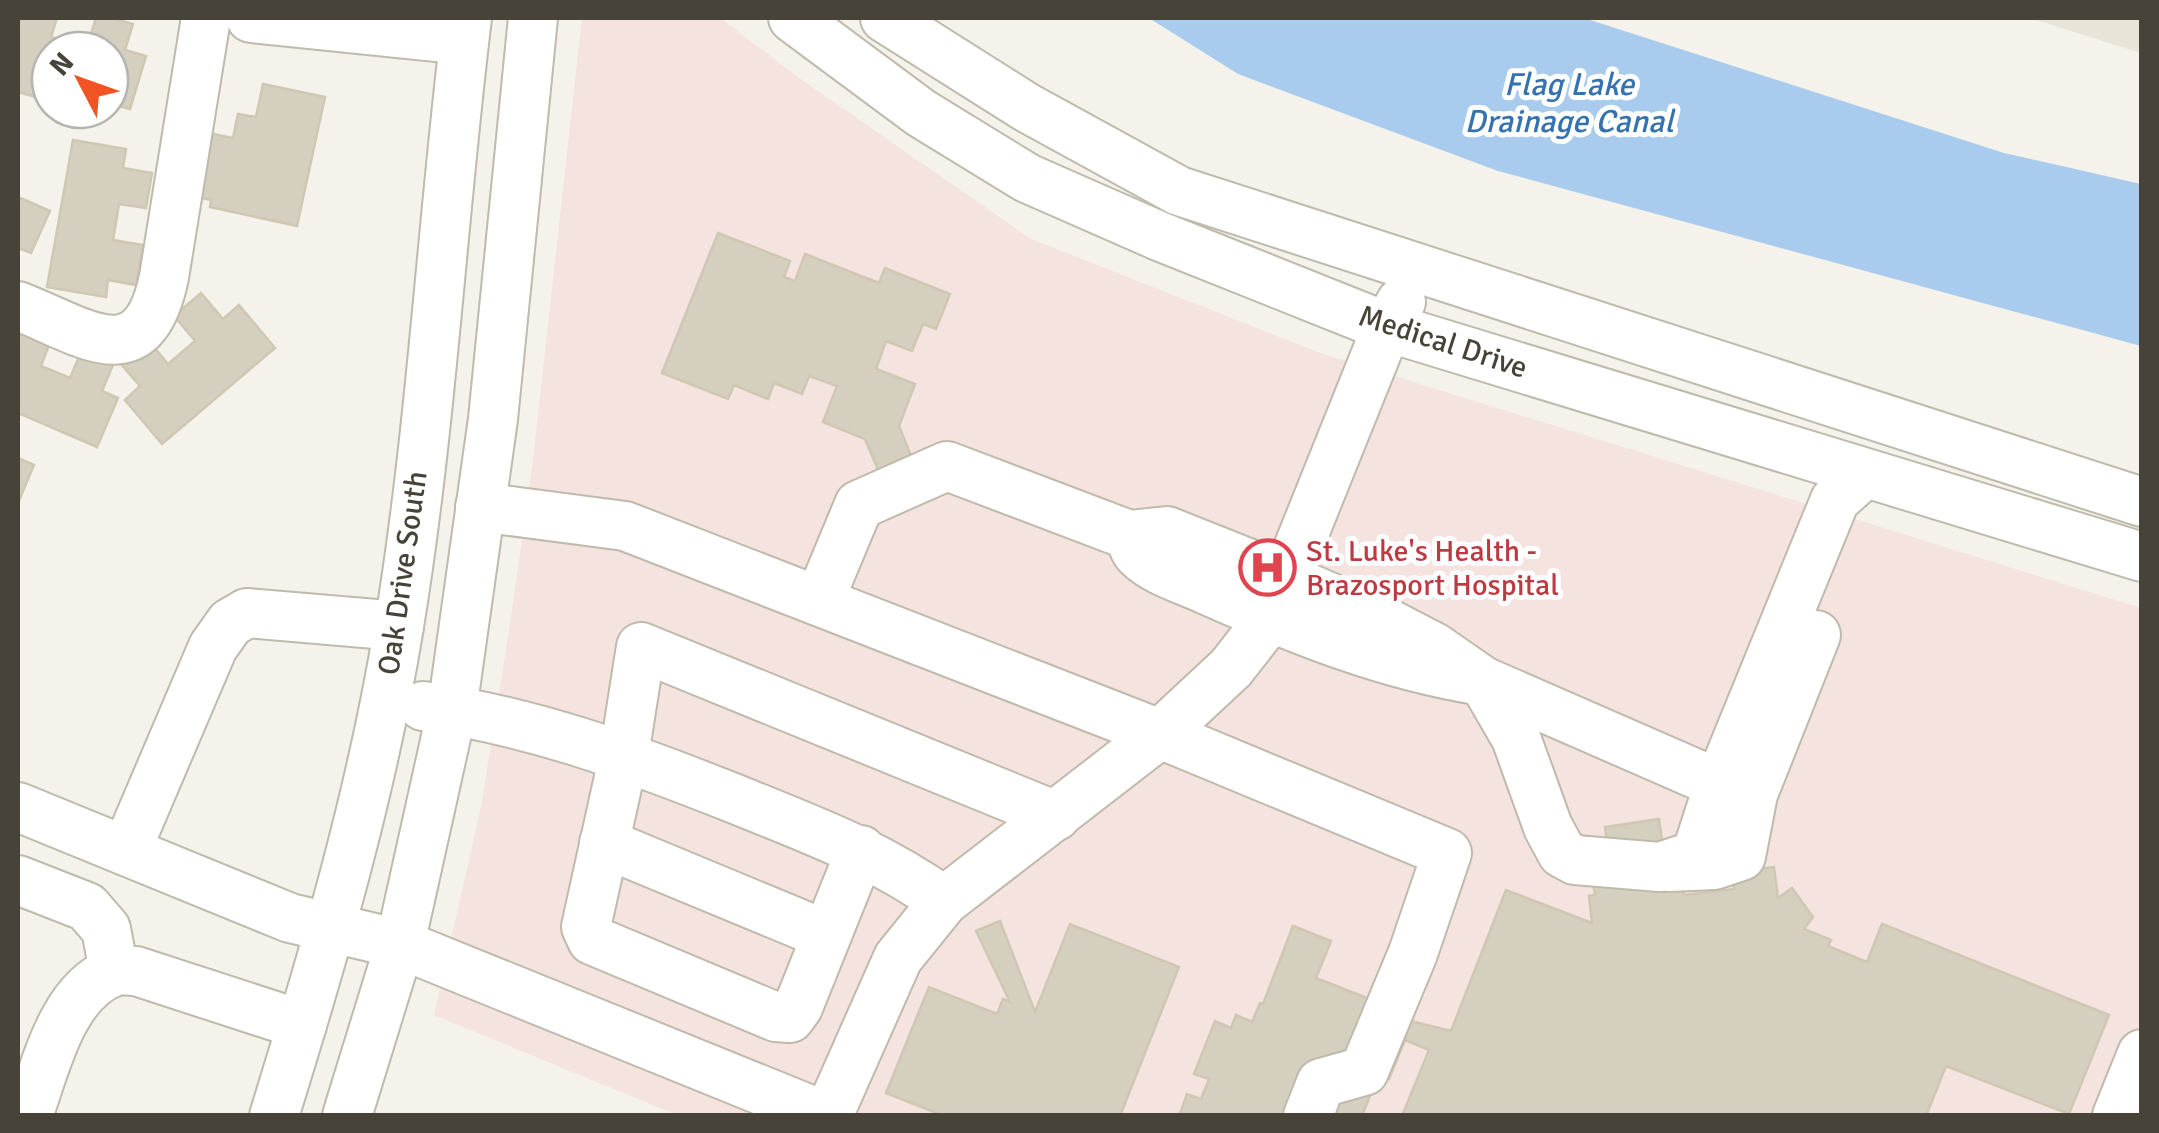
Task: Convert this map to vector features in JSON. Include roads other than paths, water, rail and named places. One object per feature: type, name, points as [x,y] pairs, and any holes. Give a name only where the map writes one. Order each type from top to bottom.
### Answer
[{"type":"street","points":[[18,306],[108,342],[130,339],[147,326],[164,277],[206,18]]},
{"type":"street","points":[[251,18],[465,29]]},
{"type":"street","points":[[347,1116],[400,944],[452,710],[493,419],[533,18]]},
{"type":"street","name":"Medical Drive","points":[[793,18],[922,113],[1028,178],[1159,236],[1387,327],[2142,557]]},
{"type":"street","name":"Medical Drive","points":[[885,18],[1026,107],[1179,191],[2142,502]]},
{"type":"street","name":"Oak Drive South","points":[[274,1116],[331,927],[366,790],[399,626],[414,519],[465,29]]},
{"type":"street","points":[[18,807],[290,918],[400,944],[827,1116],[898,958],[944,900],[1160,734],[1231,668],[1277,598],[1387,327],[1420,269]]},
{"type":"street","points":[[1482,681],[1516,738],[1548,827],[1562,853],[1576,860],[1660,867],[1714,866],[1741,856],[1736,789],[1863,516],[1864,474],[1883,418]]},
{"type":"street","points":[[819,601],[858,505],[947,466],[1129,535],[1167,530],[1277,598],[1380,618],[1434,647],[1482,681],[1736,789]]},
{"type":"street","points":[[480,507],[625,526],[1160,734],[1447,853],[1413,953],[1364,1070],[1321,1083],[1308,1116]]},
{"type":"street","points":[[126,851],[213,647],[230,623],[248,613],[399,626]]},
{"type":"street","points":[[861,850],[798,1007],[790,1018],[776,1017],[592,940],[586,927],[624,755],[641,647],[1056,816]]},
{"type":"street","points":[[384,702],[452,710],[624,755],[861,850],[944,900]]},
{"type":"street","points":[[604,844],[826,936]]},
{"type":"street","points":[[18,880],[87,908],[106,929],[114,971]]},
{"type":"street","points":[[28,1116],[66,1012],[114,971],[136,971],[302,1025]]},
{"type":"street","points":[[2118,1116],[2142,1054]]},
{"type":"water","name":"Flag Lake Drainage Canal","points":[[1149,18],[1584,18],[2004,153],[2141,184],[2141,346],[1498,171],[1238,74]]},
{"type":"place","name":"St. Luke's Health - Brazosport Hospital","points":[[1267,568]]}]
